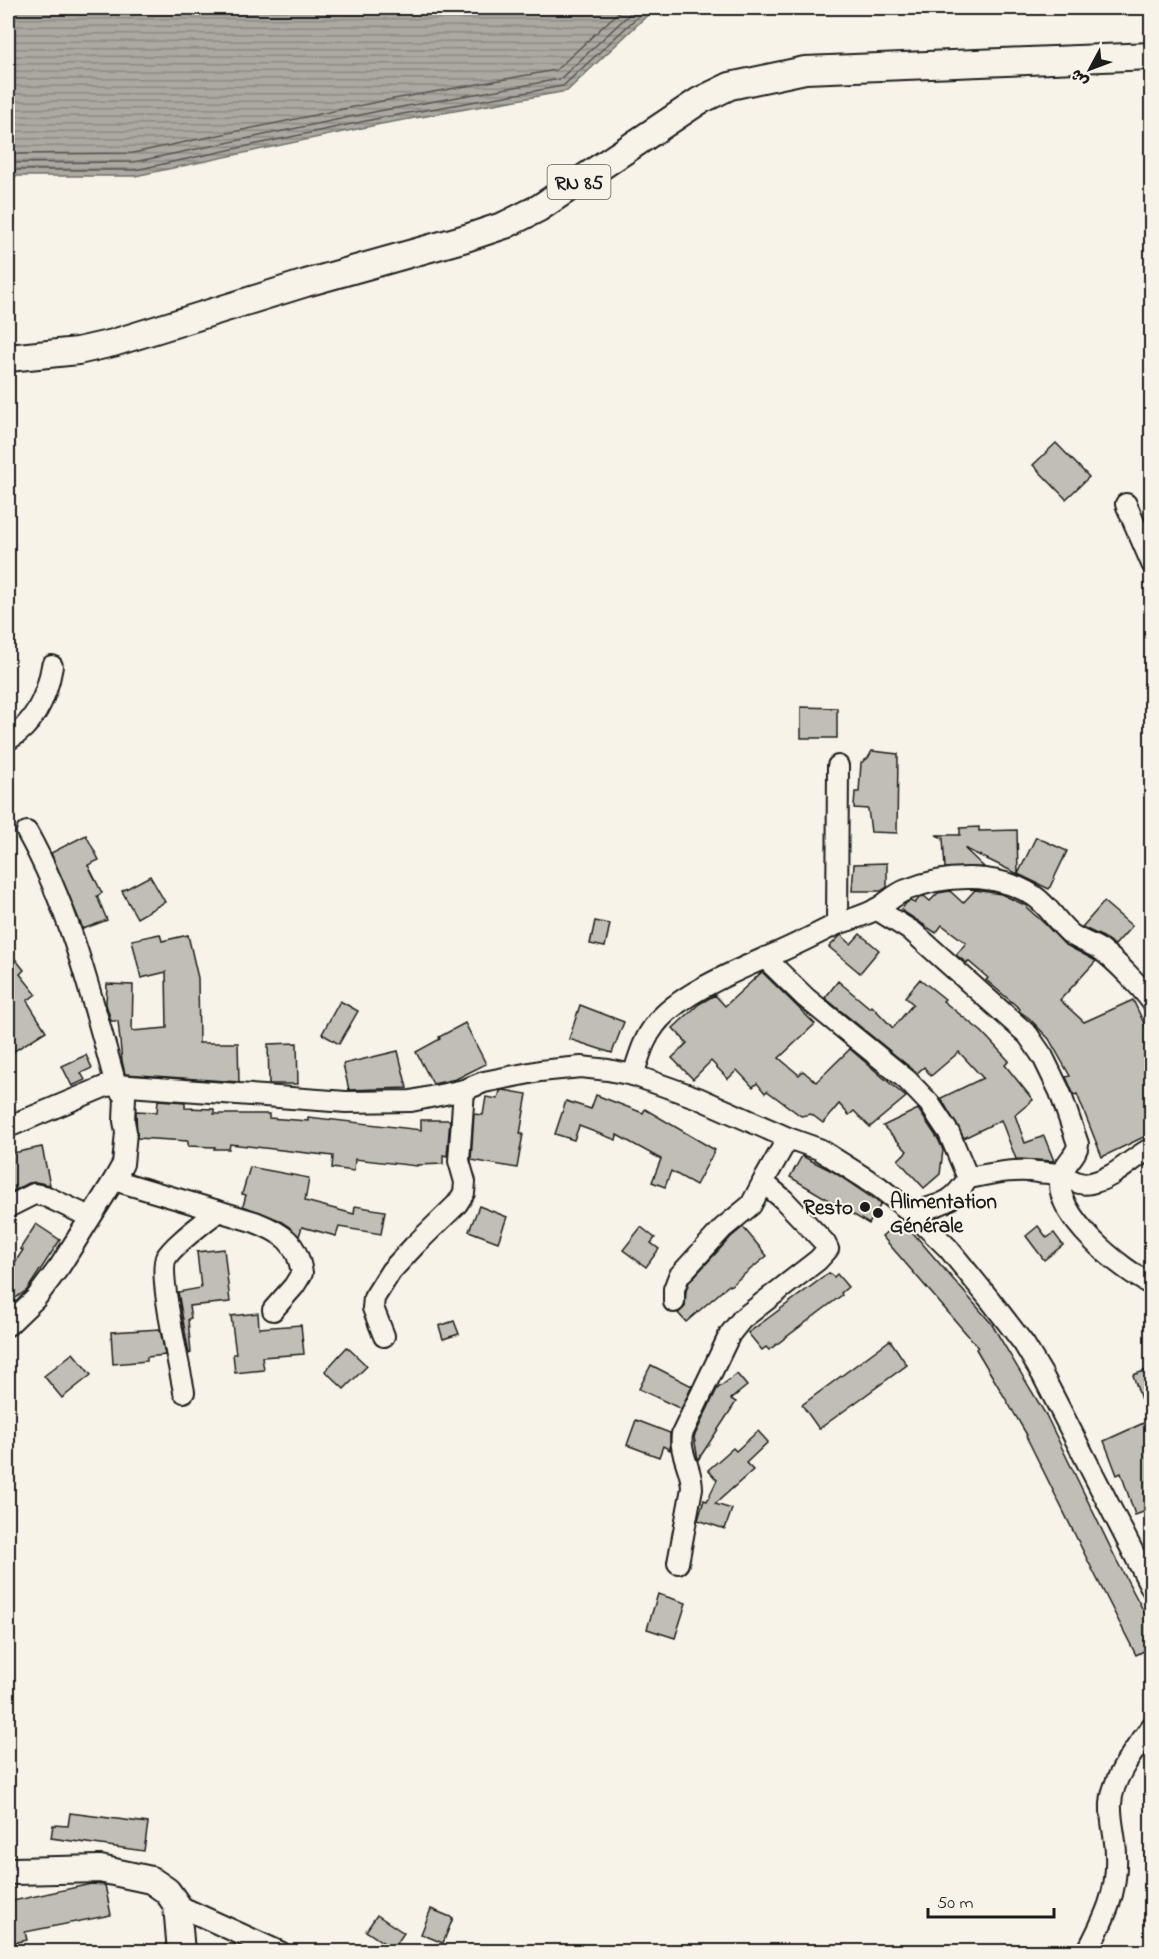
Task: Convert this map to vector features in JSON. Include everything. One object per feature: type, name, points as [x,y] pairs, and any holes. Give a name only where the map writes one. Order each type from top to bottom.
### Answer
[{"type":"main road","name":"RN 85","points":[[8,357],[78,351],[113,343],[306,283],[506,225],[539,208],[699,101],[730,87],[804,70],[1152,56]]},
{"type":"main road","points":[[8,1870],[100,1869],[151,1880],[167,1891],[177,1905],[181,1952]]},
{"type":"street","points":[[1126,504],[1152,564]]},
{"type":"street","points":[[8,740],[32,718],[42,704],[50,683],[52,666]]},
{"type":"street","points":[[837,924],[838,766]]},
{"type":"street","points":[[8,1325],[42,1290],[60,1266],[114,1180],[123,1164],[126,1132],[125,1097],[116,1085],[71,931],[44,862],[27,832]]},
{"type":"street","points":[[633,1076],[646,1039],[666,1012],[744,967],[837,924],[876,909],[904,891],[950,879],[981,879],[1009,884],[1037,898],[1072,935],[1100,950],[1151,1001]]},
{"type":"street","points":[[876,909],[914,932],[1028,1035],[1043,1057],[1060,1092],[1076,1135],[1077,1150],[1061,1175],[1061,1197],[1070,1213],[1099,1246],[1127,1271],[1152,1285]]},
{"type":"street","points":[[765,958],[806,998],[907,1080],[929,1103],[949,1133],[968,1178]]},
{"type":"street","points":[[8,1127],[106,1086],[116,1085],[346,1102],[411,1101],[464,1090],[484,1082],[540,1071],[580,1067],[633,1076],[698,1098],[788,1138],[819,1149],[879,1186],[912,1213],[948,1248],[991,1300],[1042,1374],[1152,1590]]},
{"type":"street","points":[[384,1336],[373,1308],[374,1298],[380,1287],[415,1245],[458,1204],[464,1193],[465,1182],[459,1161],[464,1090]]},
{"type":"street","points":[[674,1302],[674,1289],[679,1276],[723,1228],[751,1205],[788,1138]]},
{"type":"street","points":[[968,1178],[1010,1171],[1035,1171],[1061,1175],[1072,1182],[1083,1185],[1094,1183],[1119,1171],[1152,1148]]},
{"type":"street","points":[[912,1213],[951,1200],[960,1192],[968,1178]]},
{"type":"street","points":[[114,1180],[278,1231],[288,1240],[297,1254],[302,1273],[273,1310]]},
{"type":"street","points":[[678,1563],[692,1488],[692,1479],[682,1453],[682,1434],[711,1373],[730,1334],[742,1319],[818,1260],[828,1249],[825,1242],[763,1182]]},
{"type":"street","points":[[8,1207],[34,1194],[45,1196],[90,1216]]},
{"type":"street","points":[[184,1392],[165,1291],[166,1259],[173,1250],[218,1211]]},
{"type":"street","points":[[1087,1952],[1109,1907],[1116,1882],[1111,1803],[1115,1785],[1130,1757],[1152,1726]]},
{"type":"street","points":[[177,1905],[280,1952]]},
{"type":"water","points":[[8,8],[655,8],[567,91],[381,124],[135,176],[8,176]]},
{"type":"building","points":[[1056,443],[1089,477],[1066,499],[1033,465]]},
{"type":"building","points":[[801,707],[837,708],[837,738],[801,738]]},
{"type":"building","points":[[872,751],[898,754],[897,833],[871,832],[868,809],[854,808],[855,792],[859,792],[861,763]]},
{"type":"building","points":[[979,827],[979,831],[1017,830],[1018,874],[1036,837],[1067,851],[1049,889],[964,848],[984,867],[945,868],[943,838],[936,835],[960,835],[960,828]]},
{"type":"building","points":[[86,835],[99,860],[88,865],[102,893],[97,896],[107,920],[83,929],[51,853]]},
{"type":"building","points":[[887,863],[887,887],[881,891],[852,891],[854,864]]},
{"type":"building","points":[[150,876],[165,902],[137,918],[122,891]]},
{"type":"building","points":[[975,890],[1001,894],[1027,906],[1064,944],[1096,961],[1060,1000],[1084,1022],[1133,1000],[1152,1040],[1152,1133],[1102,1157],[1077,1094],[1074,1095],[1066,1077],[1070,1076],[1049,1039],[1019,1011],[1020,1009],[986,980],[988,978],[968,961],[967,963],[956,955],[966,943],[942,925],[936,933],[901,910],[910,901],[915,903],[924,896],[930,901],[938,893],[950,891],[963,903]]},
{"type":"building","points":[[1104,902],[1132,926],[1115,945],[1082,927]]},
{"type":"building","points":[[595,921],[610,924],[605,947],[590,944]]},
{"type":"building","points":[[160,934],[162,941],[188,935],[198,978],[199,1043],[238,1043],[239,1082],[125,1074],[118,1021],[111,1021],[106,1004],[107,984],[133,985],[132,1031],[167,1028],[166,972],[141,978],[132,940]]},
{"type":"building","points":[[860,934],[879,950],[860,973],[829,947],[841,935],[851,944]]},
{"type":"building","points":[[8,950],[24,970],[20,974],[36,994],[27,1001],[46,1031],[8,1055]]},
{"type":"building","points":[[762,972],[815,1024],[779,1058],[799,1075],[803,1071],[816,1082],[850,1049],[906,1097],[870,1127],[854,1111],[849,1115],[839,1104],[823,1123],[811,1114],[801,1116],[767,1091],[765,1093],[757,1083],[753,1087],[737,1070],[728,1079],[711,1061],[693,1079],[672,1058],[687,1043],[673,1028],[699,1004],[715,995],[725,1006]]},
{"type":"building","points":[[920,979],[982,1032],[1009,1061],[1005,1065],[1033,1100],[1015,1115],[1025,1143],[1044,1136],[1054,1161],[1016,1159],[1001,1120],[964,1138],[941,1098],[983,1078],[959,1052],[931,1076],[924,1067],[917,1073],[825,998],[838,981],[870,1008],[872,1006],[893,1028],[913,1004],[905,997]]},
{"type":"building","points":[[340,1001],[358,1011],[339,1044],[322,1034]]},
{"type":"building","points":[[580,1005],[624,1022],[612,1053],[569,1039]]},
{"type":"building","points":[[465,1023],[486,1064],[456,1079],[433,1084],[416,1052]]},
{"type":"building","points":[[297,1043],[298,1084],[269,1084],[268,1044]]},
{"type":"building","points":[[398,1051],[407,1088],[349,1090],[343,1064]]},
{"type":"building","points":[[86,1055],[92,1068],[81,1073],[85,1080],[72,1086],[62,1066]]},
{"type":"building","points":[[500,1091],[527,1094],[517,1168],[471,1160],[474,1114],[483,1115],[486,1097],[498,1099]]},
{"type":"building","points":[[596,1095],[643,1113],[645,1109],[715,1150],[696,1185],[671,1171],[665,1187],[652,1182],[661,1159],[617,1135],[616,1140],[579,1126],[574,1140],[555,1134],[566,1101],[591,1109]]},
{"type":"building","points":[[158,1100],[185,1102],[185,1108],[214,1109],[214,1114],[269,1114],[269,1118],[308,1121],[308,1117],[421,1130],[421,1120],[450,1120],[447,1156],[443,1155],[443,1164],[417,1166],[355,1159],[354,1171],[332,1168],[333,1156],[230,1144],[229,1149],[214,1149],[215,1147],[188,1146],[188,1141],[137,1138],[136,1111],[157,1112]]},
{"type":"building","points":[[918,1109],[943,1150],[940,1174],[924,1188],[898,1160],[907,1151],[883,1126]]},
{"type":"building","points":[[42,1147],[50,1185],[29,1183],[8,1194],[8,1154]]},
{"type":"building","points":[[802,1156],[832,1171],[881,1204],[869,1224],[790,1177]]},
{"type":"building","points":[[250,1167],[309,1178],[305,1201],[354,1214],[355,1206],[385,1211],[381,1234],[339,1227],[336,1236],[302,1227],[299,1236],[279,1220],[243,1206],[246,1195],[242,1194]]},
{"type":"building","points":[[479,1206],[507,1217],[498,1242],[469,1231]]},
{"type":"building","points":[[901,1219],[991,1323],[1046,1415],[1152,1627],[1152,1647],[1136,1655],[1027,1435],[976,1349],[978,1347],[882,1236]]},
{"type":"building","points":[[36,1224],[60,1240],[27,1290],[8,1303],[8,1273]]},
{"type":"building","points":[[1038,1226],[1047,1238],[1054,1233],[1063,1245],[1044,1260],[1026,1236]]},
{"type":"building","points":[[641,1227],[655,1238],[651,1243],[659,1249],[646,1267],[623,1250]]},
{"type":"building","points":[[743,1227],[767,1256],[686,1322],[678,1313],[685,1307],[689,1282]]},
{"type":"building","points":[[224,1249],[230,1302],[189,1306],[191,1353],[189,1354],[178,1292],[201,1288],[197,1252]]},
{"type":"building","points":[[829,1273],[834,1277],[837,1274],[848,1287],[841,1293],[842,1295],[769,1350],[766,1347],[762,1350],[748,1333]]},
{"type":"building","points":[[258,1313],[259,1328],[301,1325],[304,1354],[262,1357],[264,1370],[235,1373],[233,1354],[236,1354],[231,1316]]},
{"type":"building","points":[[454,1321],[459,1334],[443,1339],[439,1326]]},
{"type":"building","points":[[160,1329],[165,1355],[147,1357],[147,1361],[113,1364],[111,1332]]},
{"type":"building","points":[[890,1340],[907,1365],[819,1429],[802,1405]]},
{"type":"building","points":[[347,1347],[367,1366],[344,1389],[325,1371]]},
{"type":"building","points":[[73,1353],[91,1375],[62,1398],[44,1376]]},
{"type":"building","points":[[651,1365],[692,1386],[681,1409],[639,1389]]},
{"type":"building","points":[[1152,1368],[1152,1509],[1135,1515],[1121,1473],[1117,1475],[1104,1441],[1148,1421],[1133,1375]]},
{"type":"building","points":[[737,1374],[747,1386],[731,1399],[736,1402],[698,1460],[694,1437],[717,1389]]},
{"type":"building","points":[[636,1420],[670,1433],[670,1450],[663,1446],[659,1457],[627,1445]]},
{"type":"building","points":[[758,1431],[768,1442],[746,1463],[753,1470],[715,1504],[732,1509],[725,1529],[698,1520],[704,1500],[707,1501],[717,1480],[708,1470],[733,1448],[736,1451]]},
{"type":"building","points":[[658,1594],[686,1603],[675,1638],[647,1629]]},
{"type":"building","points":[[70,1813],[148,1823],[144,1851],[51,1838],[53,1825],[68,1826]]},
{"type":"building","points":[[91,1884],[105,1885],[111,1915],[25,1932],[27,1940],[8,1944],[8,1902]]},
{"type":"building","points":[[431,1909],[453,1918],[443,1943],[421,1934]]},
{"type":"building","points":[[377,1915],[404,1933],[393,1949],[366,1931]]},
{"type":"place","name":"Resto","points":[[865,1207]]},
{"type":"place","name":"Alimentation Générale","points":[[878,1213]]}]
